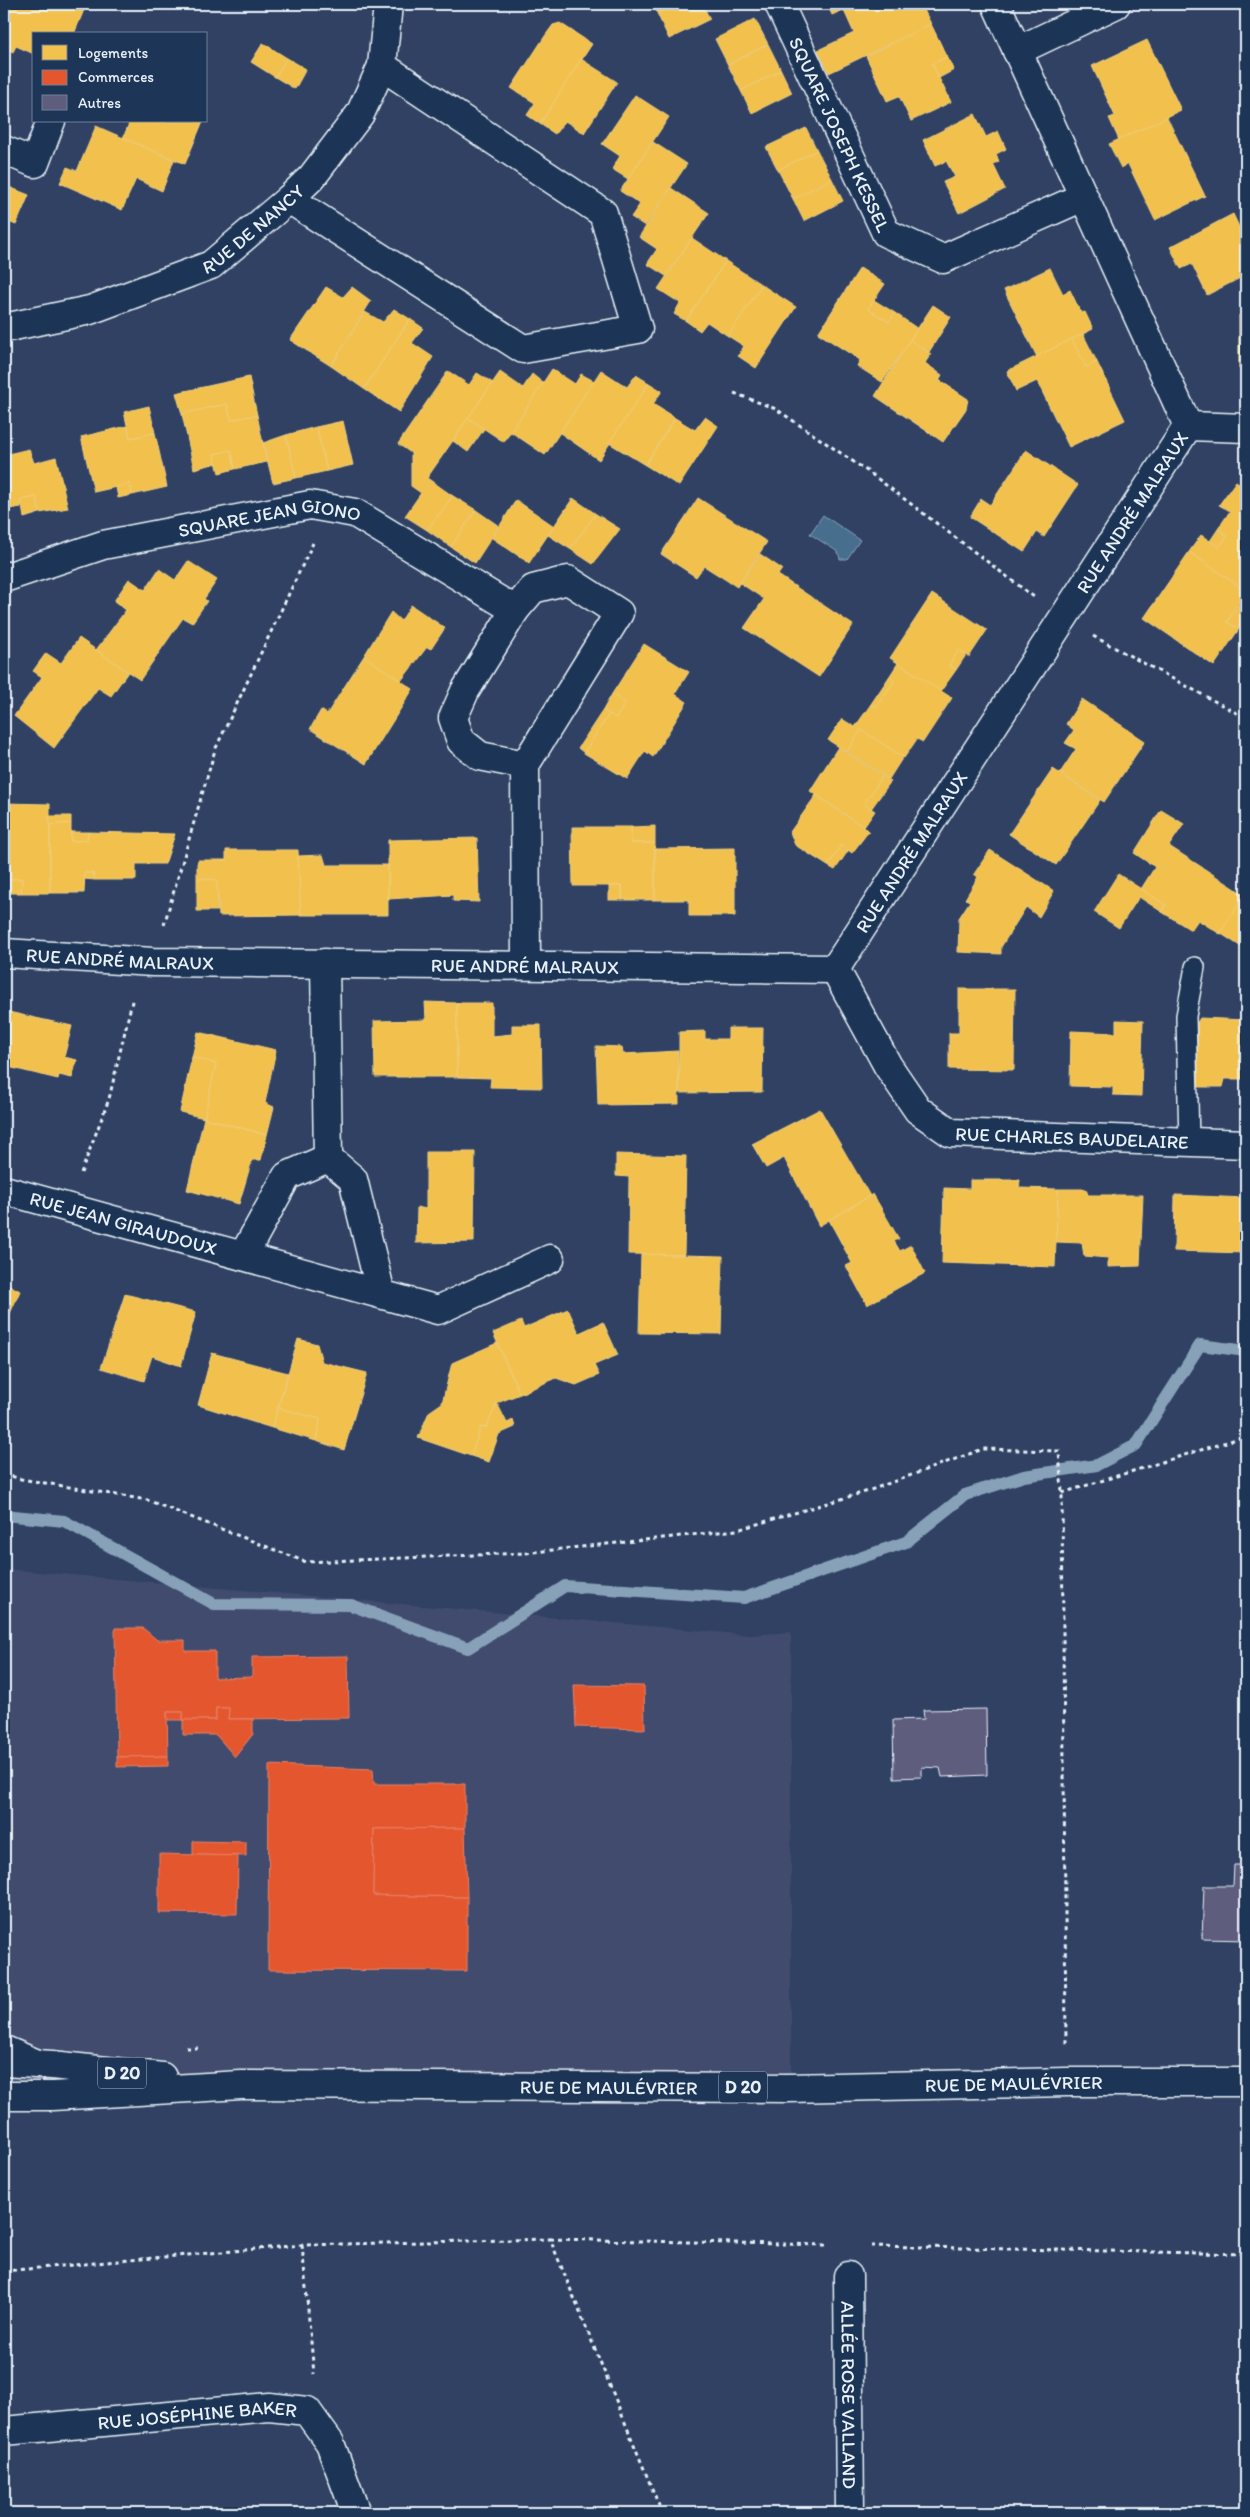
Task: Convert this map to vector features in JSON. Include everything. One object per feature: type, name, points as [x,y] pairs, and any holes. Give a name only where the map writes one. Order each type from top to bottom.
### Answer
[{"type":"street","name":"RUE DE NANCY","points":[[4,328],[90,310],[211,265],[312,177],[360,114],[382,66],[388,4]]},
{"type":"street","name":"SQUARE JOSEPH KESSEL","points":[[779,4],[886,233],[942,259],[1082,197]]},
{"type":"street","name":"RUE ANDRÉ MALRAUX","points":[[4,953],[147,962],[835,969],[1188,426],[1082,197],[996,4]]},
{"type":"street","points":[[1017,50],[1116,4]]},
{"type":"street","points":[[289,199],[523,348],[638,329],[603,213],[382,66]]},
{"type":"street","points":[[4,150],[35,163],[51,122]]},
{"type":"street","points":[[1188,426],[1246,428]]},
{"type":"street","name":"SQUARE JEAN GIONO","points":[[4,578],[103,545],[310,505],[330,507],[354,513],[515,610]]},
{"type":"street","points":[[525,765],[480,756],[461,741],[453,718],[464,690],[515,610],[533,589],[568,580],[619,613],[525,765],[526,965]]},
{"type":"street","points":[[325,963],[328,1158],[353,1179],[381,1294]]},
{"type":"street","name":"RUE CHARLES BAUDELAIRE","points":[[835,969],[888,1066],[918,1110],[951,1133],[1246,1144]]},
{"type":"street","name":"RUE JEAN GIRAUDOUX","points":[[244,1256],[287,1176],[328,1158]]},
{"type":"street","name":"RUE JEAN GIRAUDOUX","points":[[4,1190],[438,1310],[550,1259]]},
{"type":"street","name":"RUE DE MAULÉVRIER","points":[[4,2062],[52,2065],[241,2085]]},
{"type":"street","name":"RUE DE MAULÉVRIER","points":[[4,2096],[52,2096],[241,2085],[787,2088],[1067,2082],[1246,2082]]},
{"type":"street","name":"ALLÉE ROSE VALLAND","points":[[848,2276],[850,2513]]},
{"type":"street","name":"RUE JOSÉPHINE BAKER","points":[[4,2431],[269,2407],[306,2411],[330,2443],[356,2513]]},
{"type":"lane","points":[[1189,1142],[1186,1016],[1195,968]]},
{"type":"lane","points":[[4,2045],[52,2065]]},
{"type":"path","points":[[734,393],[776,409],[855,463],[1062,619],[1246,718]]},
{"type":"path","points":[[68,1209],[109,1099],[147,962],[215,750],[330,507]]},
{"type":"path","points":[[1062,1493],[1246,1436]]},
{"type":"path","points":[[4,1474],[21,1479],[147,1500],[306,1562],[525,1554],[737,1530],[865,1492],[983,1449],[1059,1451],[1062,1493],[1067,2082]]},
{"type":"path","points":[[183,2048],[202,2048]]},
{"type":"path","points":[[550,2239],[662,2513]]},
{"type":"path","points":[[4,2271],[302,2246],[550,2239],[828,2245]]},
{"type":"path","points":[[302,2246],[316,2395],[306,2411]]},
{"type":"path","points":[[868,2246],[1246,2254]]},
{"type":"shaded area","points":[[823,515],[860,540],[847,559],[840,559],[838,552],[810,534]]},
{"type":"shaded area","points":[[4,1569],[750,1635],[791,1632],[791,2103],[75,2091],[4,2093]]},
{"type":"building: Logements","points":[[11,4],[86,5],[75,32],[32,32],[32,53],[16,46],[13,52],[4,48],[4,21]]},
{"type":"building: Logements","points":[[653,4],[677,4],[657,13]]},
{"type":"building: Logements","points":[[677,4],[702,4],[710,19],[669,39],[657,13]]},
{"type":"building: Logements","points":[[827,4],[841,4],[843,10],[832,15]]},
{"type":"building: Logements","points":[[841,4],[921,4],[931,24],[829,73],[818,50],[854,33]]},
{"type":"building: Logements","points":[[755,19],[768,44],[728,65],[715,39]]},
{"type":"building: Logements","points":[[560,23],[592,44],[540,124],[527,115],[535,103],[511,88],[553,25]]},
{"type":"building: Logements","points":[[931,24],[947,57],[932,64],[951,102],[911,121],[899,96],[887,101],[866,56]]},
{"type":"building: Logements","points":[[1147,40],[1181,110],[1119,140],[1109,118],[1115,116],[1092,66]]},
{"type":"building: Logements","points":[[263,43],[287,58],[275,77],[251,62]]},
{"type":"building: Logements","points":[[768,44],[781,70],[741,91],[728,65]]},
{"type":"building: Logements","points":[[947,57],[954,70],[939,78],[932,64]]},
{"type":"building: Logements","points":[[287,58],[306,69],[295,89],[275,77]]},
{"type":"building: Logements","points":[[581,59],[617,82],[584,133],[565,121],[555,134],[540,124]]},
{"type":"building: Logements","points":[[781,70],[792,93],[752,113],[741,91]]},
{"type":"building: Logements","points":[[635,95],[669,117],[628,179],[612,169],[620,156],[602,144]]},
{"type":"building: Logements","points":[[975,114],[986,137],[998,131],[1006,149],[996,154],[999,162],[993,164],[1005,189],[959,213],[943,182],[955,177],[946,161],[935,166],[923,140]]},
{"type":"building: Logements","points":[[1167,117],[1205,196],[1155,220],[1128,164],[1121,168],[1109,144]]},
{"type":"building: Logements","points":[[130,122],[203,122],[185,164],[123,138]]},
{"type":"building: Logements","points":[[96,126],[174,160],[162,191],[136,179],[122,210],[60,183],[67,167],[77,171]]},
{"type":"building: Logements","points":[[806,128],[817,150],[778,170],[766,147]]},
{"type":"building: Logements","points":[[653,142],[687,164],[645,226],[631,217],[640,204],[620,191]]},
{"type":"building: Logements","points":[[817,150],[832,179],[793,199],[778,170]]},
{"type":"building: Logements","points":[[832,179],[843,201],[804,221],[793,199]]},
{"type":"building: Logements","points":[[4,185],[29,195],[16,225],[4,220]]},
{"type":"building: Logements","points":[[671,188],[709,213],[666,276],[647,264],[657,249],[639,237]]},
{"type":"building: Logements","points":[[1233,214],[1246,242],[1246,275],[1207,295],[1192,264],[1181,269],[1170,247]]},
{"type":"building: Logements","points":[[692,238],[726,261],[686,321],[674,314],[680,303],[658,289]]},
{"type":"building: Logements","points":[[726,261],[762,285],[728,336],[707,322],[700,331],[686,321]]},
{"type":"building: Logements","points":[[860,268],[885,284],[868,309],[889,322],[895,313],[918,329],[882,382],[857,366],[860,360],[818,333]]},
{"type":"building: Logements","points":[[1050,268],[1063,294],[1070,290],[1081,313],[1085,312],[1093,329],[1037,357],[1004,290]]},
{"type":"building: Logements","points":[[762,285],[796,307],[756,368],[738,356],[744,346],[728,336]]},
{"type":"building: Logements","points":[[326,287],[343,297],[352,287],[371,301],[331,366],[290,340]]},
{"type":"building: Logements","points":[[874,300],[895,313],[889,322],[868,309]]},
{"type":"building: Logements","points":[[933,305],[951,317],[929,352],[910,340]]},
{"type":"building: Logements","points":[[394,309],[410,319],[364,389],[331,366],[365,312],[383,322]]},
{"type":"building: Logements","points":[[1239,315],[1246,315],[1246,368],[1239,369]]},
{"type":"building: Logements","points":[[410,319],[423,328],[412,343],[433,357],[399,412],[364,389]]},
{"type":"building: Logements","points":[[1083,334],[1097,362],[1086,367],[1072,339]]},
{"type":"building: Logements","points":[[1072,339],[1086,367],[1097,362],[1125,420],[1069,447],[1037,381],[1016,391],[1007,371]]},
{"type":"building: Logements","points":[[910,340],[931,354],[925,363],[942,375],[939,380],[968,399],[966,409],[943,442],[875,396]]},
{"type":"building: Logements","points":[[552,369],[575,384],[581,374],[594,381],[545,455],[511,432]]},
{"type":"building: Logements","points":[[601,370],[627,387],[636,375],[649,383],[599,460],[560,433]]},
{"type":"building: Logements","points":[[448,371],[469,385],[477,373],[493,383],[427,478],[453,496],[427,530],[405,516],[421,493],[411,486],[411,453],[398,444]]},
{"type":"building: Logements","points":[[500,372],[523,388],[532,374],[543,383],[504,442],[468,418]]},
{"type":"building: Logements","points":[[249,377],[257,415],[231,420],[227,404],[182,414],[176,393]]},
{"type":"building: Logements","points":[[649,383],[662,391],[653,404],[675,418],[645,465],[609,443]]},
{"type":"building: Logements","points":[[227,404],[231,420],[257,415],[267,462],[235,469],[231,450],[214,454],[217,463],[194,469],[182,414]]},
{"type":"building: Logements","points":[[149,406],[155,433],[130,438],[124,412]]},
{"type":"building: Logements","points":[[705,417],[718,426],[679,486],[645,465],[675,418],[695,430]]},
{"type":"building: Logements","points":[[468,418],[484,429],[468,452],[453,441]]},
{"type":"building: Logements","points":[[343,421],[353,465],[327,471],[316,427]]},
{"type":"building: Logements","points":[[127,426],[130,438],[155,433],[167,487],[132,495],[130,484],[94,492],[81,437]]},
{"type":"building: Logements","points":[[316,427],[327,471],[296,478],[286,435]]},
{"type":"building: Logements","points":[[286,435],[296,478],[273,483],[263,443]]},
{"type":"building: Logements","points":[[29,449],[34,463],[56,457],[68,508],[40,513],[36,497],[21,500],[21,507],[4,510],[4,455]]},
{"type":"building: Logements","points":[[231,450],[235,469],[219,473],[214,454]]},
{"type":"building: Logements","points":[[1026,450],[1078,485],[1044,537],[1037,532],[1024,552],[970,517],[981,499],[990,505]]},
{"type":"building: Logements","points":[[1236,481],[1246,488],[1246,591],[1189,552],[1201,535],[1219,547],[1227,536],[1218,529],[1230,511],[1219,505]]},
{"type":"building: Logements","points":[[130,484],[132,495],[118,498],[116,487]]},
{"type":"building: Logements","points":[[453,496],[476,510],[451,547],[427,530]]},
{"type":"building: Logements","points":[[36,497],[40,513],[24,518],[21,500]]},
{"type":"building: Logements","points":[[573,498],[596,514],[570,549],[548,535]]},
{"type":"building: Logements","points":[[698,498],[767,542],[737,587],[704,566],[696,577],[661,554]]},
{"type":"building: Logements","points":[[516,500],[554,526],[529,563],[492,538]]},
{"type":"building: Logements","points":[[476,510],[499,526],[475,563],[451,547]]},
{"type":"building: Logements","points":[[596,514],[620,529],[593,564],[570,549]]},
{"type":"building: Logements","points":[[1218,529],[1227,536],[1219,547],[1210,541]]},
{"type":"building: Logements","points":[[1189,552],[1246,591],[1227,622],[1239,629],[1214,666],[1144,618]]},
{"type":"building: Logements","points":[[760,554],[782,569],[778,575],[853,625],[819,677],[744,628],[764,599],[740,583]]},
{"type":"building: Logements","points":[[188,561],[217,580],[204,599],[207,601],[192,623],[183,618],[140,680],[96,650],[126,610],[114,601],[129,579],[145,590],[159,569],[175,580]]},
{"type":"building: Logements","points":[[932,594],[987,630],[969,657],[959,650],[949,665],[956,670],[941,691],[890,658]]},
{"type":"building: Logements","points":[[1246,594],[1246,618],[1239,629],[1227,622]]},
{"type":"building: Logements","points":[[411,605],[445,628],[431,649],[427,647],[401,681],[364,656],[391,612],[401,621]]},
{"type":"building: Logements","points":[[79,638],[128,672],[111,696],[98,688],[54,748],[14,716],[42,677],[33,671],[46,653],[61,663]]},
{"type":"building: Logements","points":[[644,644],[689,672],[675,694],[687,702],[653,757],[645,751],[627,779],[584,753],[609,714],[616,718],[625,703],[612,694]]},
{"type":"building: Logements","points":[[959,650],[966,655],[956,670],[949,665]]},
{"type":"building: Logements","points":[[364,656],[413,689],[366,764],[310,729],[321,710],[327,714]]},
{"type":"building: Logements","points":[[898,663],[952,698],[923,742],[917,739],[904,758],[861,730],[847,752],[828,740],[842,719],[855,727],[871,704],[876,707],[894,681],[889,677]]},
{"type":"building: Logements","points":[[889,677],[894,681],[876,707],[871,704]]},
{"type":"building: Logements","points":[[612,694],[625,703],[616,718],[603,710]]},
{"type":"building: Logements","points":[[1082,699],[1145,741],[1104,802],[1060,773],[1076,749],[1065,743],[1074,730],[1066,724]]},
{"type":"building: Logements","points":[[603,710],[609,714],[584,753],[578,748]]},
{"type":"building: Logements","points":[[861,730],[903,757],[889,779],[847,752]]},
{"type":"building: Logements","points":[[838,747],[883,776],[864,804],[875,811],[864,827],[810,791]]},
{"type":"building: Logements","points":[[1053,769],[1100,800],[1056,865],[1009,834]]},
{"type":"building: Logements","points":[[883,776],[891,781],[871,809],[864,804]]},
{"type":"building: Logements","points":[[816,795],[869,831],[852,853],[841,845],[828,866],[795,845],[790,832]]},
{"type":"building: Logements","points":[[4,803],[50,804],[50,893],[21,893],[22,879],[10,879],[4,892]]},
{"type":"building: Logements","points":[[1161,810],[1184,824],[1169,846],[1245,895],[1220,934],[1198,920],[1191,930],[1162,912],[1166,905],[1141,889],[1155,867],[1134,853]]},
{"type":"building: Logements","points":[[49,816],[71,816],[71,823],[50,825]]},
{"type":"building: Logements","points":[[71,823],[71,841],[87,840],[88,832],[175,834],[165,864],[136,864],[136,880],[95,880],[93,873],[85,873],[84,893],[50,893],[50,825]]},
{"type":"building: Logements","points":[[655,826],[655,843],[631,843],[631,827]]},
{"type":"building: Logements","points":[[572,827],[631,827],[631,843],[655,843],[655,900],[622,900],[622,886],[573,886]]},
{"type":"building: Logements","points":[[71,832],[88,832],[87,840],[71,841]]},
{"type":"building: Logements","points":[[477,838],[479,902],[453,901],[453,895],[388,899],[388,840]]},
{"type":"building: Logements","points":[[841,845],[848,851],[835,870],[828,866]]},
{"type":"building: Logements","points":[[735,848],[735,916],[689,916],[689,900],[655,900],[655,849]]},
{"type":"building: Logements","points":[[226,850],[298,850],[301,915],[219,916],[217,880],[197,878],[197,864],[198,860],[226,860]]},
{"type":"building: Logements","points":[[990,850],[1054,891],[1039,917],[1026,907],[1001,947],[1001,954],[958,952],[959,918],[970,901],[965,899],[978,877],[974,874]]},
{"type":"building: Logements","points":[[323,855],[326,865],[388,865],[388,915],[301,915],[298,856]]},
{"type":"building: Logements","points":[[85,873],[93,873],[95,880],[84,879]]},
{"type":"building: Logements","points":[[1118,874],[1166,905],[1162,912],[1139,897],[1119,928],[1094,912]]},
{"type":"building: Logements","points":[[197,878],[217,880],[218,911],[197,911]]},
{"type":"building: Logements","points":[[10,879],[22,879],[21,893],[4,893]]},
{"type":"building: Logements","points":[[609,886],[622,886],[622,900],[609,900]]},
{"type":"building: Logements","points":[[1246,893],[1246,950],[1220,933]]},
{"type":"building: Logements","points":[[959,989],[1015,989],[1014,1070],[949,1069],[949,1033],[959,1033]]},
{"type":"building: Logements","points":[[425,1002],[457,1003],[457,1077],[375,1077],[374,1021],[426,1020]]},
{"type":"building: Logements","points":[[457,1003],[492,1003],[492,1036],[512,1034],[512,1025],[541,1025],[542,1088],[490,1087],[491,1078],[457,1077]]},
{"type":"building: Logements","points":[[4,1011],[72,1026],[64,1057],[77,1060],[72,1078],[59,1075],[58,1079],[4,1066]]},
{"type":"building: Logements","points":[[1200,1018],[1246,1020],[1246,1079],[1225,1079],[1223,1087],[1195,1087],[1197,1023]]},
{"type":"building: Logements","points":[[1116,1020],[1143,1021],[1141,1096],[1113,1095],[1113,1087],[1070,1086],[1071,1031],[1116,1033]]},
{"type":"building: Logements","points":[[728,1028],[763,1028],[762,1092],[679,1093],[679,1032],[705,1031],[705,1039],[728,1039]]},
{"type":"building: Logements","points":[[198,1032],[276,1050],[265,1103],[274,1107],[267,1135],[204,1118],[216,1064],[192,1057]]},
{"type":"building: Logements","points":[[596,1046],[622,1047],[623,1054],[678,1051],[679,1104],[598,1105]]},
{"type":"building: Logements","points":[[192,1057],[216,1064],[204,1118],[180,1112]]},
{"type":"building: Logements","points":[[820,1109],[870,1196],[819,1226],[784,1158],[766,1168],[752,1144]]},
{"type":"building: Logements","points":[[204,1118],[267,1135],[261,1160],[252,1160],[239,1204],[187,1190]]},
{"type":"building: Logements","points":[[426,1152],[475,1152],[474,1242],[416,1243],[417,1207],[426,1209]]},
{"type":"building: Logements","points":[[616,1154],[686,1156],[684,1255],[628,1254],[629,1177],[616,1176]]},
{"type":"building: Logements","points":[[970,1180],[1020,1180],[1019,1188],[1058,1189],[1055,1267],[942,1263],[944,1188],[970,1189]]},
{"type":"building: Logements","points":[[1058,1189],[1086,1189],[1088,1195],[1143,1195],[1140,1266],[1108,1267],[1108,1258],[1084,1256],[1082,1243],[1056,1242]]},
{"type":"building: Logements","points":[[873,1194],[899,1239],[894,1241],[900,1251],[911,1245],[925,1273],[867,1305],[846,1266],[852,1263],[829,1220]]},
{"type":"building: Logements","points":[[1175,1195],[1246,1198],[1246,1253],[1174,1251]]},
{"type":"building: Logements","points":[[641,1254],[723,1256],[721,1334],[639,1333]]},
{"type":"building: Logements","points":[[4,1282],[20,1291],[4,1327]]},
{"type":"building: Logements","points":[[125,1294],[196,1312],[181,1366],[152,1356],[144,1381],[101,1368]]},
{"type":"building: Logements","points":[[568,1309],[579,1333],[603,1322],[618,1355],[594,1365],[599,1375],[576,1385],[556,1378],[520,1394],[493,1333],[521,1321],[524,1328]]},
{"type":"building: Logements","points":[[298,1339],[317,1344],[322,1362],[367,1373],[344,1450],[316,1441],[320,1419],[278,1408]]},
{"type":"building: Logements","points":[[497,1343],[520,1394],[497,1403],[486,1428],[481,1427],[471,1456],[418,1438],[429,1412],[442,1403],[452,1363]]},
{"type":"building: Logements","points":[[212,1353],[288,1373],[272,1428],[198,1405]]},
{"type":"building: Logements","points":[[497,1403],[507,1423],[513,1420],[515,1427],[499,1434],[489,1462],[471,1456],[481,1427],[486,1428]]},
{"type":"building: Logements","points":[[278,1408],[320,1419],[316,1441],[272,1428]]},
{"type":"building: Commerces","points":[[115,1628],[143,1628],[157,1640],[185,1640],[185,1651],[215,1651],[215,1678],[252,1677],[252,1657],[348,1656],[349,1718],[228,1719],[229,1708],[216,1708],[216,1720],[183,1720],[183,1712],[167,1712],[168,1756],[117,1757]]},
{"type":"building: Commerces","points":[[574,1685],[644,1686],[645,1729],[576,1727]]},
{"type":"building: Commerces","points":[[216,1708],[229,1708],[228,1719],[253,1719],[253,1734],[235,1757],[216,1735],[183,1735],[183,1720],[216,1720]]},
{"type":"building: Commerces","points":[[167,1712],[183,1712],[183,1720],[168,1720]]},
{"type":"building: Commerces","points":[[168,1756],[168,1766],[117,1767],[117,1757]]},
{"type":"building: Commerces","points":[[269,1765],[373,1769],[374,1784],[465,1784],[465,1828],[374,1829],[373,1895],[467,1897],[467,1971],[268,1970]]},
{"type":"building: Commerces","points":[[465,1828],[467,1897],[373,1895],[374,1829]]},
{"type":"building: Commerces","points":[[193,1841],[246,1842],[246,1856],[193,1855]]},
{"type":"building: Commerces","points":[[159,1854],[238,1856],[237,1914],[159,1913]]},
{"type":"building: Autres","points":[[986,1709],[987,1775],[942,1777],[940,1768],[922,1767],[922,1777],[894,1778],[893,1720],[924,1719],[923,1710]]},
{"type":"building: Autres","points":[[1234,1865],[1246,1865],[1246,1940],[1202,1939],[1204,1886],[1233,1886]]},
{"type":"waterway","points":[[4,1515],[64,1521],[214,1604],[351,1605],[468,1648],[565,1586],[744,1598],[906,1542],[965,1495],[1024,1476],[1097,1465],[1136,1445],[1200,1345],[1246,1351]]}]
